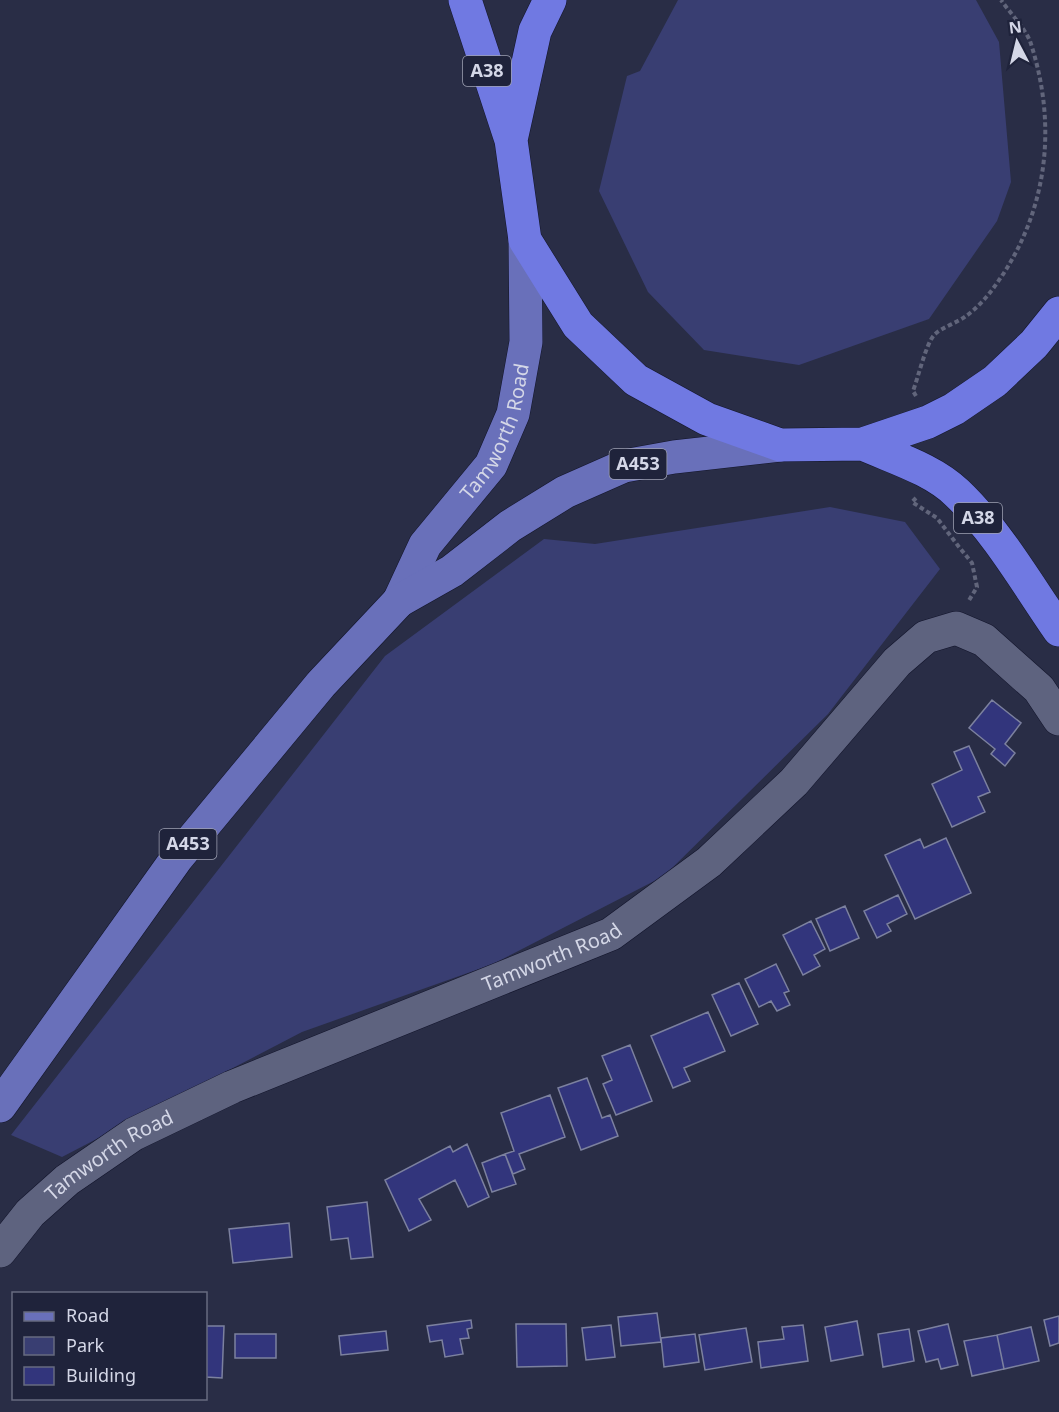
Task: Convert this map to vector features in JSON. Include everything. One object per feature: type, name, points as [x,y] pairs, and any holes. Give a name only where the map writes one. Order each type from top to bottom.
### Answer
[{"type":"highway","name":"A38","points":[[465,0],[511,140]]},
{"type":"highway","points":[[550,0],[535,31],[511,140],[525,240],[578,325],[636,380],[707,419],[780,445],[863,444],[928,422],[954,409],[995,381],[1034,344],[1059,313]]},
{"type":"highway","name":"A38","points":[[863,444],[933,476],[956,492],[995,539],[1059,630]]},
{"type":"main road","name":"Tamworth Road","points":[[399,602],[426,545],[491,465],[513,414],[526,342],[525,240]]},
{"type":"main road","name":"Tamworth Road","points":[[0,1106],[177,858],[321,684],[399,602],[452,571],[510,526],[565,492],[624,466],[674,457],[780,445]]},
{"type":"street","points":[[956,628],[984,640],[1039,689],[1059,719]]},
{"type":"street","name":"Tamworth Road","points":[[0,1251],[30,1213],[60,1187],[134,1134],[232,1087],[611,934],[709,862],[794,782],[897,662],[926,638],[956,628]]},
{"type":"path","points":[[928,422],[913,391],[934,336],[967,316],[990,293],[1017,253],[1035,211],[1049,157],[1051,123],[1045,83],[1029,39],[1001,0]]},
{"type":"path","points":[[933,476],[912,502],[937,518],[972,563],[977,586],[956,628]]},
{"type":"green space","points":[[678,0],[976,0],[999,42],[1011,182],[997,221],[929,319],[799,365],[704,350],[648,292],[599,191],[627,76],[640,71]]},
{"type":"green space","points":[[830,507],[905,522],[940,569],[828,714],[664,876],[493,964],[302,1032],[62,1157],[11,1135],[385,656],[544,539],[595,544]]},
{"type":"building","points":[[992,700],[1021,723],[1005,744],[1015,753],[1005,766],[991,754],[995,749],[969,728]]},
{"type":"building","points":[[969,746],[990,792],[978,797],[985,812],[952,827],[932,784],[962,770],[954,752]]},
{"type":"building","points":[[946,838],[971,893],[915,919],[885,855],[920,839],[924,848]]},
{"type":"building","points":[[898,895],[907,914],[887,924],[891,931],[877,938],[864,911]]},
{"type":"building","points":[[845,906],[859,938],[830,951],[816,919]]},
{"type":"building","points":[[811,921],[825,949],[814,955],[820,966],[803,975],[783,935]]},
{"type":"building","points":[[776,964],[789,991],[784,993],[790,1005],[777,1011],[771,1001],[759,1007],[745,979]]},
{"type":"building","points":[[739,983],[758,1024],[731,1036],[712,995]]},
{"type":"building","points":[[708,1012],[725,1051],[684,1068],[690,1081],[673,1088],[651,1036]]},
{"type":"building","points":[[630,1045],[652,1101],[616,1115],[603,1084],[612,1080],[602,1056]]},
{"type":"building","points":[[587,1078],[602,1118],[610,1115],[618,1136],[581,1150],[558,1088]]},
{"type":"building","points":[[550,1095],[565,1137],[519,1154],[525,1169],[513,1174],[505,1154],[514,1151],[501,1113]]},
{"type":"building","points":[[467,1144],[489,1197],[468,1207],[455,1180],[419,1199],[431,1220],[409,1231],[385,1180],[450,1146],[453,1152]]},
{"type":"building","points":[[505,1154],[516,1184],[492,1192],[482,1163]]},
{"type":"building","points":[[367,1202],[373,1257],[351,1259],[348,1238],[331,1240],[327,1207]]},
{"type":"building","points":[[289,1223],[292,1257],[233,1263],[229,1229]]},
{"type":"building","points":[[657,1313],[661,1342],[621,1346],[618,1317]]},
{"type":"building","points":[[1059,1316],[1059,1343],[1050,1346],[1044,1320]]},
{"type":"building","points":[[471,1320],[472,1328],[467,1329],[469,1338],[460,1339],[463,1354],[445,1357],[442,1340],[430,1342],[427,1326]]},
{"type":"building","points":[[857,1321],[863,1355],[831,1361],[825,1327]]},
{"type":"building","points":[[516,1324],[566,1324],[567,1366],[517,1367]]},
{"type":"building","points":[[948,1324],[958,1365],[941,1369],[938,1359],[926,1362],[918,1331]]},
{"type":"building","points":[[611,1325],[615,1357],[586,1360],[582,1328]]},
{"type":"building","points":[[803,1325],[808,1361],[761,1368],[758,1342],[784,1339],[782,1327]]},
{"type":"building","points":[[207,1326],[224,1326],[222,1378],[207,1377]]},
{"type":"building","points":[[1031,1327],[1039,1361],[1004,1369],[997,1335]]},
{"type":"building","points":[[746,1328],[752,1362],[705,1370],[699,1335]]},
{"type":"building","points":[[909,1329],[914,1361],[883,1367],[878,1334]]},
{"type":"building","points":[[386,1331],[388,1350],[341,1355],[339,1336]]},
{"type":"building","points":[[235,1334],[276,1334],[276,1358],[235,1358]]},
{"type":"building","points":[[695,1334],[699,1362],[664,1367],[661,1338]]},
{"type":"building","points":[[997,1335],[1004,1369],[972,1376],[964,1341]]}]
